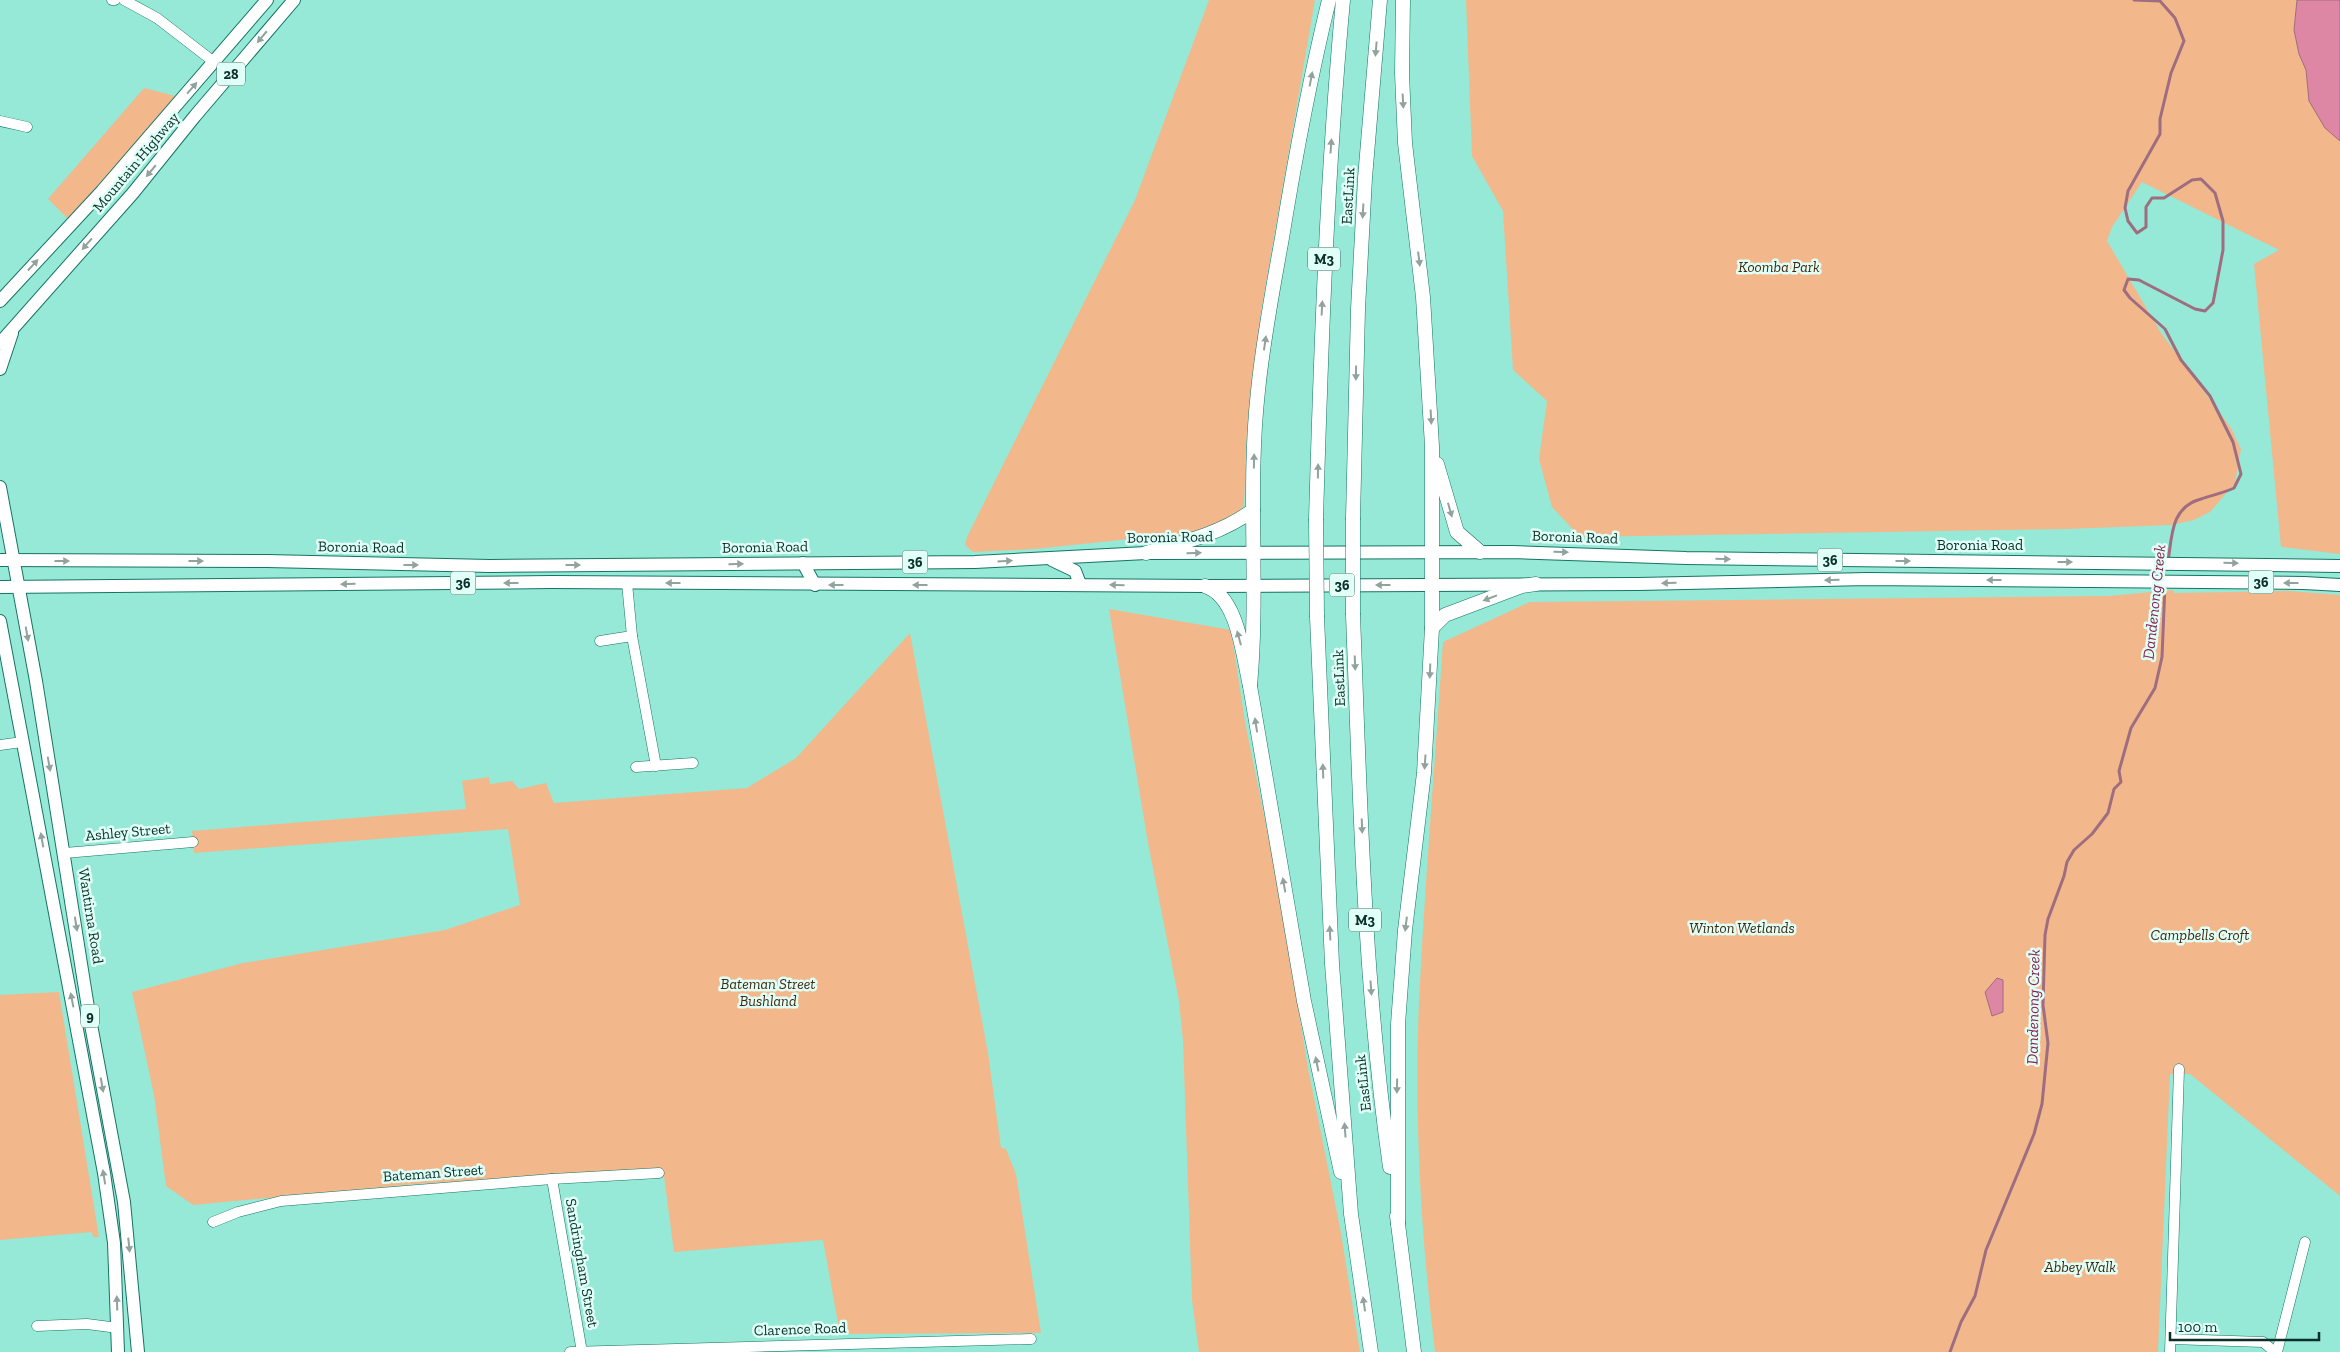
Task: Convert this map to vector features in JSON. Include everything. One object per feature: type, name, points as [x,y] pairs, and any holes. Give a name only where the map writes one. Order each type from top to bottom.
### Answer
[{"type":"highway","points":[[1250,686],[1254,641],[1253,510],[1258,391],[1269,314],[1298,146],[1329,0]]},
{"type":"highway","name":"EastLink","points":[[1343,0],[1326,224],[1316,519],[1317,617],[1332,964],[1351,1214],[1371,1352]]},
{"type":"highway","name":"EastLink","points":[[1380,0],[1365,178],[1358,309],[1353,518],[1353,615],[1365,921],[1378,1082],[1414,1352]]},
{"type":"highway","points":[[1398,1224],[1398,1024],[1405,930],[1424,773],[1432,628],[1432,446],[1423,297],[1405,143],[1402,74],[1403,0]]},
{"type":"highway","points":[[1432,446],[1457,532],[1480,552]]},
{"type":"highway","points":[[1146,554],[1238,521],[1253,510]]},
{"type":"highway","points":[[1432,628],[1445,615],[1522,586],[1536,584]]},
{"type":"highway","points":[[1205,586],[1219,593],[1228,605],[1240,639],[1250,686],[1306,1010],[1326,1112],[1351,1214]]},
{"type":"main road","name":"Mountain Highway","points":[[0,301],[102,190],[267,0]]},
{"type":"main road","name":"Mountain Highway","points":[[0,343],[133,194],[195,116],[294,0]]},
{"type":"main road","points":[[0,369],[13,330]]},
{"type":"main road","name":"Wantirna Road","points":[[0,487],[6,560],[19,587],[65,853],[89,1014],[126,1218],[138,1352]]},
{"type":"main road","name":"Boronia Road","points":[[6,560],[267,561],[480,566],[956,562],[1146,554],[1253,552],[1572,552],[1686,558],[2149,562],[2340,566]]},
{"type":"main road","points":[[1048,558],[1075,571],[1080,584]]},
{"type":"main road","points":[[266,584],[267,561]]},
{"type":"main road","points":[[1867,579],[1868,561]]},
{"type":"main road","points":[[956,562],[956,584]]},
{"type":"main road","points":[[803,563],[815,585]]},
{"type":"main road","name":"36","points":[[0,587],[626,583],[1253,586],[1867,579],[2148,581],[2340,585]]},
{"type":"main road","name":"9","points":[[0,627],[104,1173],[114,1243],[118,1352]]},
{"type":"main road","points":[[22,742],[44,739]]},
{"type":"street","points":[[124,0],[157,18],[214,62]]},
{"type":"street","points":[[0,121],[27,127]]},
{"type":"street","points":[[626,583],[632,636],[656,766]]},
{"type":"street","points":[[600,640],[632,636]]},
{"type":"street","points":[[0,745],[22,742]]},
{"type":"street","points":[[636,767],[693,763]]},
{"type":"street","name":"Ashley Street","points":[[65,853],[193,842]]},
{"type":"street","points":[[2170,1352],[2178,1069]]},
{"type":"street","name":"Bateman Street","points":[[213,1222],[238,1212],[281,1200],[552,1179],[659,1173]]},
{"type":"street","name":"Sandringham Street","points":[[552,1179],[582,1352]]},
{"type":"street","points":[[2171,1339],[2263,1342],[2276,1352],[2305,1242]]},
{"type":"street","points":[[37,1326],[87,1324],[118,1328]]},
{"type":"street","name":"Clarence Road","points":[[570,1352],[766,1349],[1031,1338]]},
{"type":"green space","points":[[1209,0],[1315,0],[1261,312],[1247,428],[1244,505],[1235,516],[1186,536],[1130,539],[1034,549],[973,552],[965,545],[967,537],[1135,200]]},
{"type":"green space","name":"Koomba Park","points":[[1466,0],[2340,0],[2340,554],[2281,547],[2254,264],[2279,250],[2142,182],[2112,227],[2107,241],[2161,333],[2231,428],[2241,449],[2235,483],[2210,512],[2194,520],[2171,525],[2067,529],[1580,537],[1552,507],[1539,459],[1547,401],[1513,370],[1503,211],[1472,156]]},
{"type":"green space","points":[[144,88],[183,98],[72,223],[48,199]]},
{"type":"green space","name":"Winton Wetlands","points":[[2173,590],[2174,593],[2289,591],[2340,595],[2340,1196],[2190,1074],[2170,1074],[2158,1352],[1435,1352],[1422,1221],[1417,1089],[1424,911],[1443,642],[1530,602],[2109,596]]},
{"type":"green space","points":[[1109,609],[1231,630],[1245,722],[1281,899],[1307,1063],[1341,1233],[1360,1352],[1199,1352],[1192,1300],[1183,1041],[1179,1001],[1148,843]]},
{"type":"green space","name":"Bateman Street Bushland","points":[[910,633],[988,1053],[1001,1148],[1006,1149],[1016,1174],[1041,1333],[840,1334],[823,1240],[674,1252],[663,1169],[417,1184],[193,1205],[166,1186],[154,1095],[132,992],[243,963],[445,930],[520,905],[508,829],[194,853],[192,831],[466,809],[462,781],[489,777],[490,784],[512,781],[519,789],[546,783],[554,803],[747,788],[796,758]]},
{"type":"green space","points":[[59,992],[99,1237],[93,1237],[92,1232],[0,1240],[0,995]]},
{"type":"shaded area","points":[[2297,0],[2340,0],[2340,141],[2325,128],[2309,101],[2306,70],[2299,54],[2294,30]]},
{"type":"shaded area","points":[[1997,978],[2003,980],[2003,1012],[1992,1016],[1985,992]]},
{"type":"waterway","name":"Dandenong Creek","points":[[2134,0],[2160,1],[2175,18],[2184,41],[2171,73],[2160,119],[2160,134],[2128,191],[2125,208],[2128,221],[2137,233],[2146,227],[2146,207],[2152,198],[2164,198],[2192,180],[2201,179],[2215,193],[2223,221],[2223,250],[2213,303],[2205,311],[2195,309],[2139,280],[2128,279],[2124,290],[2130,298],[2165,329],[2181,360],[2210,396],[2233,442],[2241,474],[2234,488],[2191,503],[2178,515],[2172,532],[2168,562]]},
{"type":"waterway","name":"Dandenong Creek","points":[[1950,1352],[1961,1322],[1975,1296],[1986,1250],[2034,1134],[2042,1104],[2048,1043],[2043,1005],[2045,935],[2048,919],[2064,876],[2067,862],[2074,850],[2092,834],[2108,813],[2114,789],[2121,782],[2119,771],[2131,728],[2155,688],[2162,657],[2165,585]]},
{"type":"park label","name":"Campbells Croft","points":[[2200,935]]},
{"type":"park label","name":"Abbey Walk","points":[[2080,1267]]}]
